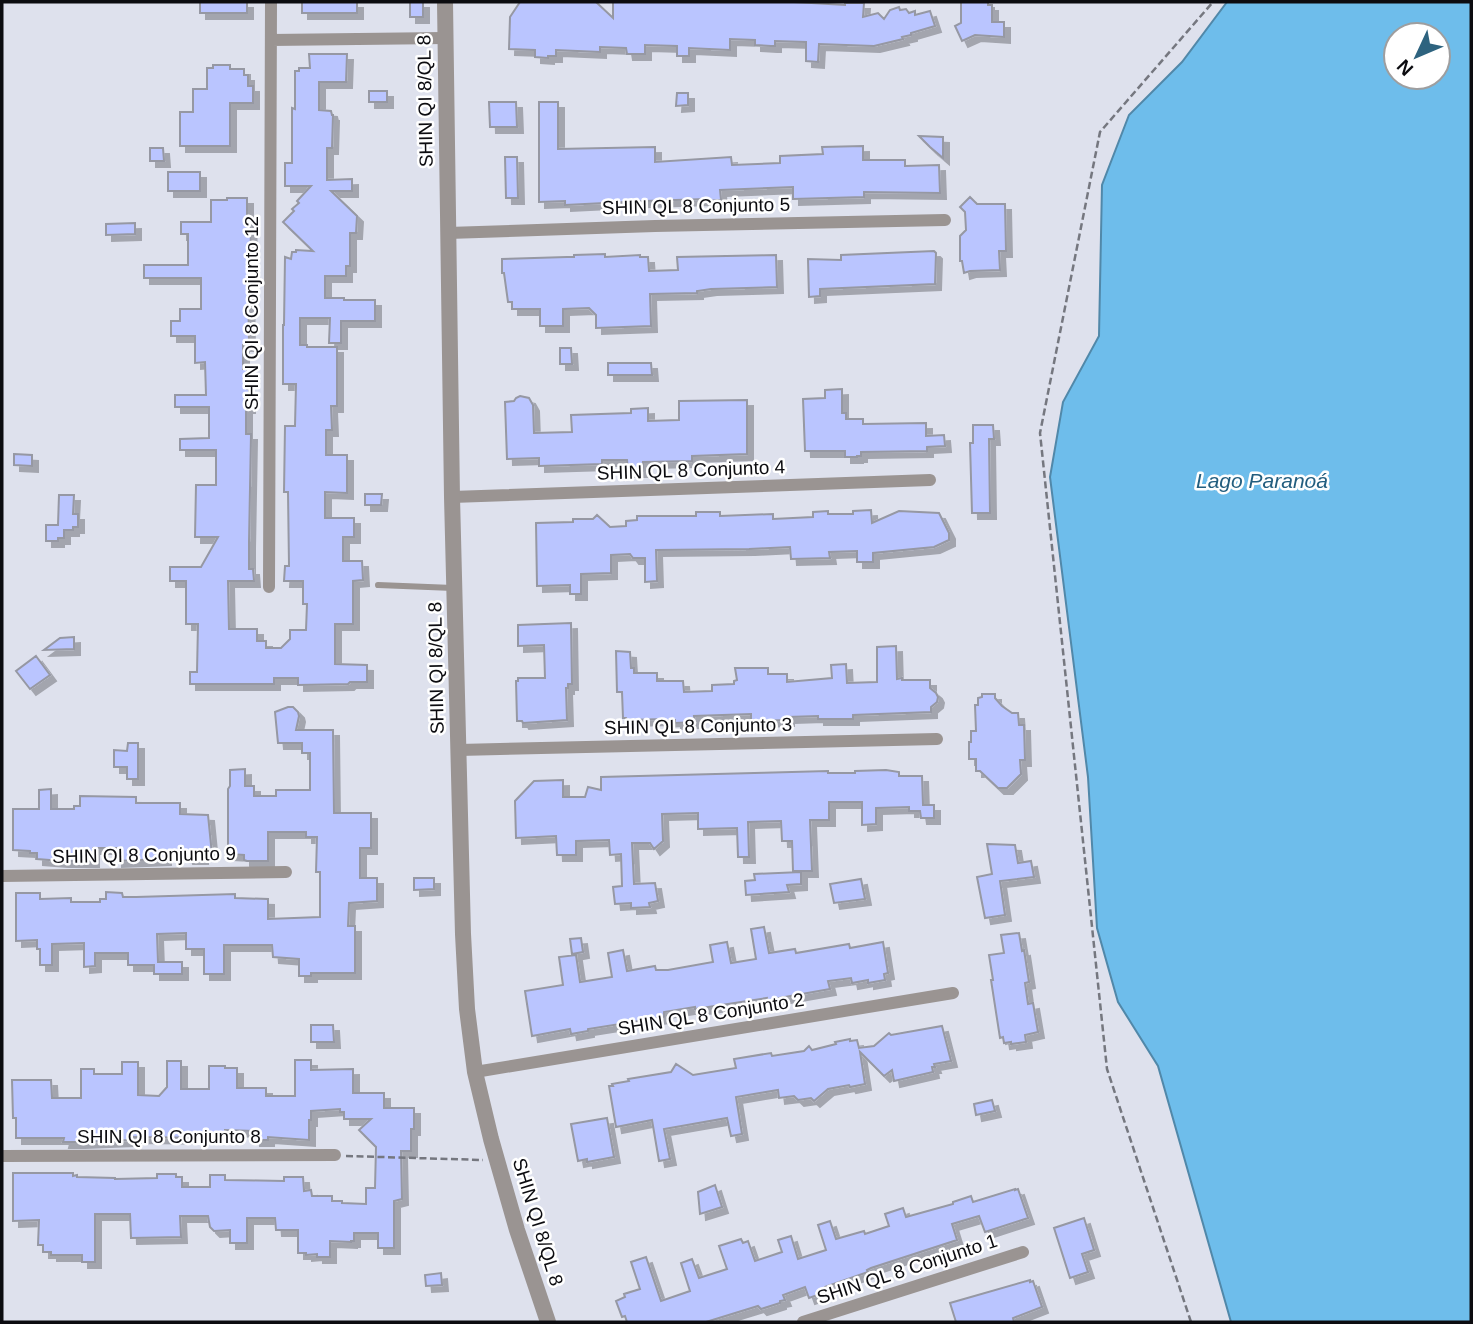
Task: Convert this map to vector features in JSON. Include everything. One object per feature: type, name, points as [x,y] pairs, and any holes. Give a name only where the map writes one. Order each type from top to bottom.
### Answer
[{"type":"street","name":"SHIN QI 8 Conjunto 12","points":[[269,587],[271,2]]},
{"type":"street","name":"SHIN QI 8/QL 8","points":[[445,2],[452,498],[467,1009],[475,1072],[497,1160],[548,1322]]},
{"type":"street","points":[[271,40],[444,38]]},
{"type":"street","name":"SHIN QL 8 Conjunto 5","points":[[448,233],[945,220]]},
{"type":"street","name":"SHIN QL 8 Conjunto 4","points":[[452,498],[930,480]]},
{"type":"street","name":"SHIN QL 8 Conjunto 3","points":[[459,750],[937,739]]},
{"type":"street","name":"SHIN QI 8 Conjunto 9","points":[[2,876],[286,872]]},
{"type":"street","name":"SHIN QL 8 Conjunto 2","points":[[475,1072],[953,993]]},
{"type":"street","name":"SHIN QI 8 Conjunto 8","points":[[2,1156],[335,1156]]},
{"type":"street","name":"SHIN QL 8 Conjunto 1","points":[[803,1322],[1023,1252]]},
{"type":"lane","points":[[378,585],[455,588]]},
{"type":"path","points":[[1192,1322],[1107,1069],[1040,433],[1100,132],[1213,2]]},
{"type":"path","points":[[335,1156],[497,1160]]},
{"type":"water","name":"Lago Paranoá","points":[[1227,2],[1471,2],[1471,1322],[1231,1322],[1158,1066],[1118,1002],[1097,928],[1088,777],[1050,477],[1063,402],[1099,336],[1102,185],[1129,115],[1182,62]]},
{"type":"building","points":[[200,2],[247,2],[247,13],[200,13]]},
{"type":"building","points":[[302,2],[357,2],[357,13],[302,13]]},
{"type":"building","points":[[410,2],[423,2],[423,17],[410,17]]},
{"type":"building","points":[[520,2],[596,2],[613,18],[613,2],[864,3],[863,17],[878,13],[884,19],[890,10],[899,7],[909,13],[915,11],[915,15],[930,11],[935,26],[911,33],[902,37],[903,39],[874,46],[819,44],[818,62],[806,61],[806,42],[775,41],[775,46],[771,46],[755,45],[755,40],[730,39],[730,50],[689,48],[689,56],[677,56],[677,46],[645,45],[645,54],[627,54],[626,48],[600,47],[600,52],[556,50],[556,56],[548,58],[535,57],[535,50],[509,49],[510,17]]},
{"type":"building","points":[[961,2],[988,2],[988,5],[992,5],[992,22],[1004,22],[1004,37],[975,35],[962,41],[955,26],[961,23]]},
{"type":"building","points":[[309,54],[347,54],[346,82],[319,82],[319,110],[331,111],[333,115],[332,148],[327,148],[327,180],[352,179],[352,191],[331,191],[357,216],[356,233],[350,233],[350,266],[346,266],[346,276],[325,276],[325,298],[375,300],[375,321],[341,321],[341,343],[329,343],[330,318],[300,318],[300,345],[337,347],[337,406],[331,406],[332,430],[326,430],[326,455],[347,455],[347,493],[325,492],[325,518],[354,518],[354,537],[343,537],[343,561],[362,561],[363,580],[353,581],[353,624],[335,624],[335,664],[367,665],[367,682],[298,685],[298,678],[274,678],[274,684],[190,684],[190,672],[197,672],[198,624],[186,624],[186,581],[170,581],[170,567],[201,567],[218,537],[195,537],[196,485],[216,485],[216,450],[180,450],[180,439],[209,438],[209,407],[175,407],[175,395],[206,395],[205,362],[195,363],[195,336],[171,336],[171,321],[180,321],[180,309],[201,309],[201,278],[144,278],[144,265],[188,265],[188,234],[181,234],[181,222],[211,222],[211,200],[247,198],[252,274],[248,274],[249,345],[243,345],[243,369],[247,369],[249,389],[246,434],[251,434],[249,569],[253,569],[254,581],[228,581],[229,629],[257,629],[257,641],[266,641],[266,648],[281,648],[290,639],[290,630],[306,630],[307,604],[303,604],[303,581],[284,581],[285,566],[289,566],[288,492],[284,492],[285,426],[295,426],[296,384],[283,384],[283,325],[285,257],[291,259],[292,252],[296,250],[313,251],[283,222],[311,186],[285,186],[285,163],[292,163],[295,71],[299,71],[299,68],[310,68]]},
{"type":"building","points":[[213,65],[230,65],[230,69],[244,69],[244,75],[248,75],[248,86],[253,86],[253,103],[230,103],[230,146],[180,146],[180,112],[193,112],[193,89],[207,89],[207,68],[213,68]]},
{"type":"building","points":[[369,91],[387,91],[387,102],[369,102]]},
{"type":"building","points":[[677,93],[688,93],[688,105],[676,106]]},
{"type":"building","points":[[489,102],[516,102],[517,127],[490,127]]},
{"type":"building","points":[[539,102],[558,102],[558,149],[655,147],[655,162],[731,157],[732,165],[780,163],[780,156],[823,154],[822,147],[863,146],[863,160],[905,160],[905,166],[939,165],[940,193],[864,192],[864,197],[793,199],[793,187],[720,190],[721,200],[705,201],[565,205],[565,201],[539,202]]},
{"type":"building","points":[[919,136],[943,137],[943,158],[930,147]]},
{"type":"building","points":[[150,148],[163,148],[164,161],[150,161]]},
{"type":"building","points":[[505,157],[517,157],[518,198],[506,198]]},
{"type":"building","points":[[168,172],[200,172],[200,191],[168,191]]},
{"type":"building","points":[[970,197],[977,204],[1005,204],[1006,251],[999,251],[1000,270],[964,273],[960,261],[960,236],[966,230],[965,212],[960,207]]},
{"type":"building","points":[[135,223],[135,234],[106,235],[106,224]]},
{"type":"building","points":[[934,251],[935,284],[820,289],[820,296],[809,297],[808,259],[841,260],[841,255]]},
{"type":"building","points":[[605,254],[605,257],[648,257],[649,271],[678,270],[677,257],[776,255],[777,287],[650,294],[651,326],[596,328],[596,315],[589,308],[563,309],[563,326],[540,326],[540,309],[512,309],[512,302],[508,302],[502,259]]},
{"type":"building","points":[[560,348],[571,348],[572,364],[560,364]]},
{"type":"building","points":[[608,363],[651,363],[652,375],[608,375]]},
{"type":"building","points":[[842,389],[842,413],[846,413],[846,419],[863,419],[863,424],[926,423],[926,436],[944,435],[945,446],[927,447],[927,451],[861,452],[861,456],[857,457],[845,457],[845,451],[805,451],[803,399],[825,398],[825,390]]},
{"type":"building","points":[[520,396],[529,398],[533,405],[534,433],[572,432],[571,415],[631,413],[631,409],[648,408],[648,421],[679,420],[679,401],[747,400],[747,454],[692,456],[692,461],[643,462],[643,471],[628,471],[627,460],[602,460],[602,464],[539,466],[539,458],[507,459],[505,402],[514,401]]},
{"type":"building","points":[[973,425],[993,425],[994,439],[989,439],[990,513],[972,513],[970,443],[973,443]]},
{"type":"building","points":[[14,454],[32,455],[32,466],[14,465]]},
{"type":"building","points":[[365,494],[382,494],[381,505],[365,505]]},
{"type":"building","points":[[59,495],[74,495],[73,514],[78,514],[78,527],[64,530],[64,538],[58,538],[58,541],[46,541],[46,525],[58,525]]},
{"type":"building","points":[[871,510],[872,523],[899,511],[939,513],[949,533],[949,540],[934,547],[873,553],[873,562],[857,562],[857,551],[829,552],[830,558],[791,559],[790,547],[656,550],[657,581],[645,582],[645,558],[633,558],[630,554],[611,555],[611,573],[581,574],[581,594],[570,594],[570,585],[537,586],[536,523],[573,522],[573,519],[593,519],[597,515],[610,527],[626,526],[626,521],[637,520],[637,516],[696,516],[696,512],[720,512],[720,516],[773,514],[773,519],[813,517],[813,512],[853,514],[853,511]]},
{"type":"building","points":[[571,623],[572,684],[568,684],[566,688],[567,720],[523,723],[517,721],[516,681],[518,678],[545,678],[544,645],[518,646],[518,625]]},
{"type":"building","points":[[74,637],[74,649],[44,650],[60,638]]},
{"type":"building","points":[[896,646],[897,679],[930,680],[930,688],[938,697],[931,707],[931,712],[853,715],[853,719],[818,719],[818,716],[751,721],[751,714],[694,716],[695,722],[675,723],[675,720],[665,719],[627,720],[623,718],[622,692],[617,692],[616,651],[630,652],[634,673],[657,673],[657,681],[683,681],[684,692],[712,691],[712,685],[734,684],[737,680],[735,668],[768,668],[768,674],[787,674],[787,682],[832,678],[831,665],[846,664],[847,683],[877,682],[877,647]]},
{"type":"building","points":[[36,656],[50,675],[30,689],[16,671]]},
{"type":"building","points":[[982,694],[995,694],[1002,706],[1012,713],[1018,713],[1019,725],[1024,725],[1025,760],[1020,760],[1021,774],[1007,788],[998,788],[980,771],[976,771],[976,759],[969,759],[971,731],[976,731],[975,705],[978,705],[978,698],[982,697]]},
{"type":"building","points":[[293,707],[298,712],[296,730],[333,730],[334,813],[371,813],[371,848],[360,848],[360,878],[377,878],[377,901],[349,903],[348,926],[355,926],[355,973],[311,973],[311,976],[299,976],[299,959],[273,957],[272,945],[224,945],[224,974],[204,974],[204,949],[186,949],[186,933],[157,934],[158,962],[182,962],[182,974],[154,974],[154,965],[128,965],[128,953],[95,953],[95,966],[84,967],[84,943],[52,944],[52,965],[40,965],[37,940],[16,941],[16,893],[40,893],[40,899],[71,898],[71,902],[100,902],[100,899],[106,899],[106,892],[122,893],[123,897],[235,894],[235,898],[268,899],[268,919],[320,917],[320,872],[316,872],[317,837],[306,837],[306,832],[268,832],[268,861],[247,861],[244,860],[244,855],[228,854],[230,770],[245,769],[245,786],[254,786],[254,796],[276,796],[276,790],[310,790],[310,753],[302,753],[302,743],[278,743],[275,712]]},
{"type":"building","points":[[128,743],[138,743],[138,779],[127,779],[127,767],[114,767],[114,750],[127,751]]},
{"type":"building","points":[[886,770],[899,772],[899,776],[922,776],[923,805],[934,805],[934,818],[921,818],[920,811],[909,811],[909,807],[876,808],[876,824],[862,825],[862,802],[829,802],[829,820],[810,820],[812,871],[793,871],[792,841],[782,841],[781,821],[748,822],[749,857],[738,857],[737,828],[698,829],[698,813],[662,814],[663,841],[654,849],[650,843],[632,843],[634,884],[655,883],[658,901],[649,903],[650,907],[631,908],[631,903],[615,904],[613,887],[622,886],[621,854],[610,855],[609,840],[576,841],[576,855],[557,855],[556,836],[516,838],[515,801],[534,781],[563,780],[563,797],[585,797],[588,787],[601,790],[601,777],[828,771],[855,773]]},
{"type":"building","points":[[51,789],[51,809],[74,809],[74,806],[80,806],[80,796],[136,797],[136,803],[180,803],[180,814],[208,815],[212,855],[187,858],[186,853],[165,854],[165,859],[116,861],[116,848],[93,848],[93,861],[62,861],[37,859],[37,853],[13,850],[13,809],[39,809],[39,790]]},
{"type":"building","points":[[987,844],[1015,845],[1018,863],[1031,861],[1034,877],[1000,881],[1005,915],[985,918],[977,877],[992,874]]},
{"type":"building","points":[[801,872],[801,884],[787,885],[789,892],[746,895],[745,881],[755,880],[754,874]]},
{"type":"building","points":[[414,878],[434,878],[434,889],[414,890]]},
{"type":"building","points":[[861,879],[865,899],[834,903],[830,884]]},
{"type":"building","points":[[764,927],[769,953],[795,949],[796,953],[849,944],[850,948],[883,942],[888,973],[884,974],[885,980],[868,983],[868,980],[852,983],[851,978],[828,981],[830,989],[779,998],[780,1001],[768,1003],[767,998],[695,1007],[664,1012],[664,1017],[588,1031],[571,1034],[570,1029],[532,1036],[525,991],[563,985],[559,957],[576,955],[580,982],[612,977],[608,953],[623,950],[627,971],[655,966],[656,970],[668,970],[713,962],[710,945],[727,942],[731,963],[756,959],[751,929]]},
{"type":"building","points":[[1019,933],[1029,982],[1025,983],[1028,1004],[1033,1003],[1038,1032],[1025,1035],[1026,1042],[1011,1044],[1004,1043],[1003,1037],[1000,1038],[989,955],[1004,953],[1001,935]]},
{"type":"building","points":[[581,938],[583,952],[572,954],[570,939]]},
{"type":"building","points":[[311,1025],[333,1025],[334,1042],[311,1042]]},
{"type":"building","points":[[942,1026],[951,1061],[934,1064],[933,1072],[894,1081],[892,1070],[884,1076],[860,1052],[865,1084],[828,1089],[814,1101],[811,1098],[798,1100],[794,1096],[779,1098],[778,1090],[736,1097],[742,1134],[731,1136],[727,1118],[664,1129],[670,1159],[659,1161],[652,1120],[616,1127],[609,1086],[629,1081],[628,1079],[671,1072],[676,1064],[693,1075],[736,1068],[734,1059],[804,1051],[809,1046],[812,1050],[850,1039],[857,1040],[859,1048],[874,1046],[889,1033],[891,1035]]},
{"type":"building","points":[[295,1060],[311,1060],[311,1070],[353,1069],[353,1093],[384,1093],[384,1108],[414,1108],[411,1151],[401,1151],[402,1199],[394,1201],[394,1248],[378,1248],[378,1233],[354,1233],[354,1241],[351,1242],[330,1241],[330,1257],[298,1253],[298,1230],[276,1230],[275,1218],[247,1218],[247,1243],[230,1243],[230,1230],[214,1231],[210,1227],[208,1216],[180,1216],[181,1237],[131,1238],[130,1214],[95,1214],[95,1262],[82,1262],[82,1255],[51,1255],[51,1252],[43,1252],[43,1245],[38,1245],[39,1220],[13,1221],[13,1173],[73,1173],[73,1176],[77,1177],[115,1179],[157,1178],[157,1174],[176,1174],[176,1177],[182,1177],[182,1187],[210,1187],[210,1175],[225,1175],[225,1180],[284,1181],[284,1177],[303,1177],[304,1191],[311,1190],[312,1196],[332,1196],[332,1201],[366,1204],[366,1188],[375,1188],[376,1147],[359,1130],[371,1119],[344,1119],[344,1112],[340,1112],[340,1109],[311,1111],[309,1140],[268,1137],[268,1140],[254,1140],[254,1131],[225,1130],[225,1138],[128,1137],[128,1140],[63,1142],[64,1138],[16,1138],[12,1080],[51,1080],[52,1098],[81,1098],[81,1069],[94,1069],[94,1074],[122,1074],[122,1062],[138,1062],[138,1095],[159,1096],[167,1087],[167,1061],[181,1061],[181,1089],[209,1089],[209,1066],[225,1066],[237,1068],[237,1088],[266,1088],[266,1096],[295,1096]]},
{"type":"building","points":[[992,1100],[995,1111],[976,1115],[974,1104]]},
{"type":"building","points":[[607,1118],[614,1157],[578,1161],[571,1124]]},
{"type":"building","points":[[715,1185],[722,1207],[700,1214],[698,1192]]},
{"type":"building","points":[[1018,1189],[1028,1218],[985,1232],[979,1216],[952,1224],[957,1240],[871,1268],[868,1272],[825,1287],[826,1292],[809,1298],[805,1287],[783,1295],[785,1300],[780,1303],[761,1309],[758,1306],[706,1322],[627,1322],[625,1316],[622,1317],[616,1301],[625,1297],[624,1294],[640,1289],[631,1262],[646,1257],[661,1301],[690,1291],[681,1263],[692,1259],[699,1278],[727,1269],[719,1246],[741,1239],[743,1243],[748,1241],[755,1261],[782,1252],[778,1240],[791,1236],[798,1259],[826,1250],[818,1225],[830,1221],[836,1239],[864,1231],[865,1234],[889,1226],[885,1214],[903,1208],[906,1217],[971,1196],[973,1202]]},
{"type":"building","points":[[1084,1218],[1094,1250],[1082,1254],[1088,1272],[1070,1278],[1054,1228]]},
{"type":"building","points":[[441,1273],[442,1285],[426,1286],[425,1275]]},
{"type":"building","points":[[1033,1281],[1042,1307],[1013,1318],[1014,1322],[956,1322],[950,1303]]}]
